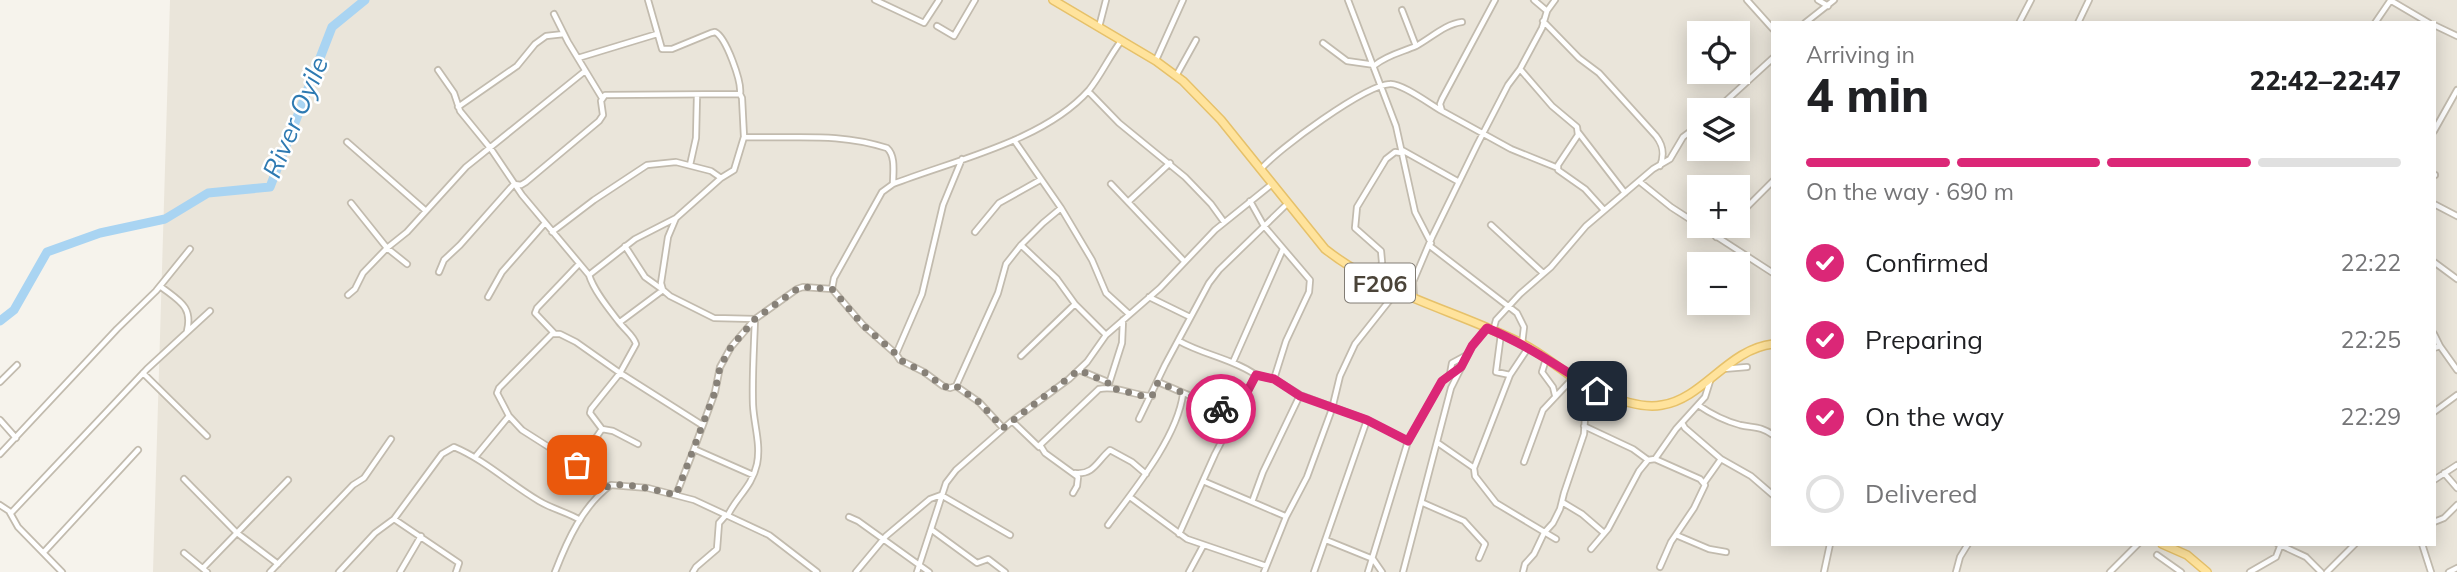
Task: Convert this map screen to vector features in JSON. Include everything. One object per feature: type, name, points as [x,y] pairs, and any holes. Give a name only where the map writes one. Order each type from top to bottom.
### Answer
[{"type":"main road","name":"F206","points":[[1053,0],[1156,61],[1196,93],[1325,249],[1377,282],[1526,345],[1597,391],[1635,403],[1661,406],[1677,401],[1746,351],[1771,345]]},
{"type":"main road","points":[[2167,546],[2188,555],[2207,572]]},
{"type":"street","points":[[589,275],[625,246],[666,221],[676,218],[721,178],[734,170],[744,137],[741,85],[722,37],[711,33],[665,51],[657,34],[648,0]]},
{"type":"street","points":[[875,0],[924,23],[939,0]]},
{"type":"street","points":[[936,26],[954,36],[975,0]]},
{"type":"street","points":[[1099,28],[1106,0]]},
{"type":"street","points":[[1156,61],[1184,0]]},
{"type":"street","points":[[1348,0],[1396,126],[1415,212],[1430,245],[1509,306],[1522,321],[1526,345],[1510,375],[1474,468],[1475,476],[1496,503],[1556,539]]},
{"type":"street","points":[[1442,111],[1442,99],[1495,0]]},
{"type":"street","points":[[1534,0],[1547,10]]},
{"type":"street","points":[[1415,298],[1413,282],[1430,245],[1508,85],[1520,69],[1547,10],[1555,0]]},
{"type":"street","points":[[1747,0],[1771,27]]},
{"type":"street","points":[[1818,0],[1828,6]]},
{"type":"street","points":[[1808,21],[1834,0]]},
{"type":"street","points":[[2020,21],[2031,0]]},
{"type":"street","points":[[2079,21],[2089,0]]},
{"type":"street","points":[[2376,21],[2390,1],[2427,21]]},
{"type":"street","points":[[1402,9],[1416,46]]},
{"type":"street","points":[[514,184],[521,185],[526,182],[603,115],[602,98],[554,14]]},
{"type":"street","points":[[1544,21],[1579,58],[1599,72],[1656,136],[1662,144],[1660,166]]},
{"type":"street","points":[[1323,43],[1347,61],[1375,65],[1416,46],[1450,25],[1462,22]]},
{"type":"street","points":[[2436,26],[2457,36]]},
{"type":"street","points":[[458,107],[517,66],[535,44],[546,36],[564,34]]},
{"type":"street","points":[[578,59],[657,34]]},
{"type":"street","points":[[1177,76],[1196,40]]},
{"type":"street","points":[[832,289],[834,278],[882,192],[892,184],[1014,140],[1050,123],[1088,91],[1121,41]]},
{"type":"street","points":[[1730,98],[1771,60]]},
{"type":"street","points":[[1520,69],[1552,106],[1577,127],[1578,132],[1625,193]]},
{"type":"street","points":[[438,70],[454,93],[458,107],[514,184],[589,275],[593,285],[636,340],[620,373],[590,413],[602,429],[613,431],[638,444]]},
{"type":"street","points":[[348,295],[355,289],[363,273],[407,232],[466,167],[585,71]]},
{"type":"street","points":[[1261,169],[1275,155],[1355,98],[1388,83],[1397,85],[1511,149],[1558,168],[1563,176],[1569,177],[1596,198],[1604,210]]},
{"type":"street","points":[[2436,128],[2455,100],[2457,90]]},
{"type":"street","points":[[1088,91],[1119,123],[1170,163],[1211,204],[1224,222]]},
{"type":"street","points":[[602,98],[615,94],[740,94]]},
{"type":"street","points":[[690,164],[696,138],[696,95]]},
{"type":"street","points":[[1558,168],[1578,132]]},
{"type":"street","points":[[1510,375],[1496,372],[1496,320],[1586,226],[1671,159],[1687,135]]},
{"type":"street","points":[[744,137],[828,136],[881,146],[891,151],[892,184]]},
{"type":"street","points":[[1014,140],[1061,208],[1092,260],[1106,293],[1129,314]]},
{"type":"street","points":[[347,142],[426,211]]},
{"type":"street","points":[[1377,282],[1382,262],[1381,251],[1355,228],[1354,214],[1386,159],[1395,152],[1402,151],[1460,182]]},
{"type":"street","points":[[896,354],[922,294],[946,195],[962,158]]},
{"type":"street","points":[[552,232],[647,165],[676,162],[690,164],[711,171],[721,178]]},
{"type":"street","points":[[1128,202],[1170,163]]},
{"type":"street","points":[[975,232],[999,203],[1040,180]]},
{"type":"street","points":[[1640,182],[1687,218]]},
{"type":"street","points":[[917,572],[941,495],[956,470],[1003,428],[1079,370],[1106,335],[1149,297],[1224,222],[1273,183]]},
{"type":"street","points":[[1750,204],[1771,183]]},
{"type":"street","points":[[439,272],[444,260],[514,184]]},
{"type":"street","points":[[1111,184],[1184,261]]},
{"type":"street","points":[[1250,201],[1264,226],[1307,274],[1311,284],[1286,341],[1274,379]]},
{"type":"street","points":[[351,203],[387,248],[407,264]]},
{"type":"street","points":[[1139,419],[1190,317],[1219,270],[1288,203]]},
{"type":"street","points":[[2436,205],[2457,216]]},
{"type":"street","points":[[676,495],[715,392],[722,361],[755,319],[797,289],[832,289],[863,325],[900,360],[924,372],[943,386],[956,386],[998,293],[1006,264],[1043,222],[1061,208]]},
{"type":"street","points":[[663,290],[661,275],[668,237],[676,218]]},
{"type":"street","points":[[488,297],[502,272],[545,223]]},
{"type":"street","points":[[1491,225],[1543,273]]},
{"type":"street","points":[[1718,238],[1771,272]]},
{"type":"street","points":[[1021,245],[1057,279],[1075,304],[1106,335]]},
{"type":"street","points":[[625,246],[645,277],[663,290],[714,318],[755,319]]},
{"type":"street","points":[[0,453],[160,286],[190,248]]},
{"type":"street","points":[[1233,362],[1283,248]]},
{"type":"street","points":[[2436,263],[2457,278]]},
{"type":"street","points":[[579,264],[537,308],[535,313],[538,318],[554,333],[576,342],[702,425]]},
{"type":"street","points":[[160,286],[186,306],[190,317],[187,332]]},
{"type":"street","points":[[620,322],[663,290]]},
{"type":"street","points":[[1130,497],[1178,534],[1265,569],[1286,517],[1307,477],[1332,409],[1339,376],[1355,344],[1398,291]]},
{"type":"street","points":[[1149,297],[1190,317]]},
{"type":"street","points":[[1021,356],[1075,304]]},
{"type":"street","points":[[11,513],[143,373],[210,311]]},
{"type":"street","points":[[694,572],[696,566],[717,549],[719,523],[747,491],[758,458],[753,402],[755,377],[752,369],[755,319]]},
{"type":"street","points":[[1040,447],[1092,393],[1108,385],[1122,343],[1123,319]]},
{"type":"street","points":[[1450,374],[1450,365],[1494,331]]},
{"type":"street","points":[[554,333],[497,393],[509,416],[522,430],[607,487]]},
{"type":"street","points":[[1179,341],[1233,362],[1256,375],[1274,379],[1300,396],[1367,420],[1408,441]]},
{"type":"street","points":[[2437,347],[2457,370]]},
{"type":"street","points":[[1403,572],[1451,388],[1466,355]]},
{"type":"street","points":[[1546,359],[1542,372],[1556,395]]},
{"type":"street","points":[[0,382],[17,365]]},
{"type":"street","points":[[1368,572],[1408,441],[1442,381],[1461,367]]},
{"type":"street","points":[[1722,369],[1747,367]]},
{"type":"street","points":[[1079,370],[1108,385],[1143,396],[1152,396]]},
{"type":"street","points":[[143,373],[207,436]]},
{"type":"street","points":[[1178,534],[1256,375]]},
{"type":"street","points":[[1524,462],[1544,410],[1574,377]]},
{"type":"street","points":[[1591,549],[1613,521],[1639,471],[1698,405],[1709,389],[1711,378]]},
{"type":"street","points":[[1158,382],[1235,415]]},
{"type":"street","points":[[956,386],[979,402],[1003,428]]},
{"type":"street","points":[[1523,572],[1544,533],[1557,517],[1585,417],[1597,391]]},
{"type":"street","points":[[1108,525],[1146,474],[1180,409],[1182,394]]},
{"type":"street","points":[[2436,411],[2457,395]]},
{"type":"street","points":[[1252,502],[1263,472],[1300,396]]},
{"type":"street","points":[[1698,405],[1721,418],[1749,427],[1760,426],[1771,434]]},
{"type":"street","points":[[476,456],[509,416]]},
{"type":"street","points":[[0,420],[16,438]]},
{"type":"street","points":[[1314,572],[1367,420]]},
{"type":"street","points":[[1012,421],[1045,453],[1075,473],[1084,474],[1091,471],[1110,450],[1132,462],[1146,474]]},
{"type":"street","points":[[1682,423],[1721,459],[1751,476],[1771,493]]},
{"type":"street","points":[[1584,426],[1704,483]]},
{"type":"street","points":[[577,465],[602,429]]},
{"type":"street","points":[[270,572],[353,485],[364,478],[391,439]]},
{"type":"street","points":[[1437,442],[1474,468]]},
{"type":"street","points":[[339,572],[374,533],[394,519],[449,448],[454,447],[476,456],[487,467],[540,501],[580,520]]},
{"type":"street","points":[[694,449],[753,475]]},
{"type":"street","points":[[44,552],[138,450]]},
{"type":"street","points":[[1660,567],[1703,491],[1704,483],[1721,459]]},
{"type":"street","points":[[2436,479],[2457,465]]},
{"type":"street","points":[[1073,493],[1078,481],[1075,473]]},
{"type":"street","points":[[2444,473],[2457,488]]},
{"type":"street","points":[[184,479],[237,533],[278,564]]},
{"type":"street","points":[[184,553],[205,570],[288,480]]},
{"type":"street","points":[[1203,481],[1286,517]]},
{"type":"street","points":[[555,572],[565,545],[580,520],[611,485],[639,487],[676,495],[727,515],[769,536],[817,572]]},
{"type":"street","points":[[941,495],[1010,535]]},
{"type":"street","points":[[856,572],[883,539],[930,499],[941,495]]},
{"type":"street","points":[[1562,502],[1582,514],[1604,533]]},
{"type":"street","points":[[1423,503],[1464,521],[1485,544],[1479,558]]},
{"type":"street","points":[[2436,521],[2457,505]]},
{"type":"street","points":[[1,508],[11,513],[18,527],[62,572]]},
{"type":"street","points":[[849,517],[929,572]]},
{"type":"street","points":[[394,519],[458,563],[456,572]]},
{"type":"street","points":[[932,530],[977,563],[988,559],[1005,572]]},
{"type":"street","points":[[1676,535],[1709,549],[1726,552]]},
{"type":"street","points":[[400,572],[421,536]]},
{"type":"street","points":[[1326,540],[1373,559],[1382,572]]},
{"type":"street","points":[[1189,572],[1203,545]]},
{"type":"street","points":[[1825,572],[1830,546]]},
{"type":"street","points":[[1956,572],[1967,546]]},
{"type":"street","points":[[2110,572],[2136,546]]},
{"type":"street","points":[[2250,572],[2276,557],[2280,546]]},
{"type":"street","points":[[2282,546],[2306,557],[2321,572]]},
{"type":"street","points":[[2327,572],[2353,546]]},
{"type":"street","points":[[2423,546],[2431,572]]},
{"type":"street","points":[[2157,555],[2181,572]]},
{"type":"street","points":[[2449,572],[2457,568]]},
{"type":"shaded area","points":[[170,0],[2457,0],[2457,572],[153,572]]},
{"type":"waterway","name":"River Oyile","points":[[0,321],[14,310],[47,252],[100,233],[165,219],[208,193],[270,187],[332,27],[365,0]]},
{"type":"way so far","points":[[577,465],[607,487],[631,486],[676,495],[715,392],[722,361],[755,319],[786,295],[803,287],[832,289],[863,325],[900,360],[924,372],[943,386],[956,386],[979,402],[1003,428],[1079,370],[1108,383],[1108,387],[1143,396],[1152,396],[1158,382],[1221,409]]},
{"type":"route","points":[[1221,409],[1235,415],[1256,375],[1274,379],[1300,396],[1367,420],[1408,441],[1442,381],[1461,367],[1466,355],[1487,328],[1534,350],[1553,365],[1597,391]]}]
